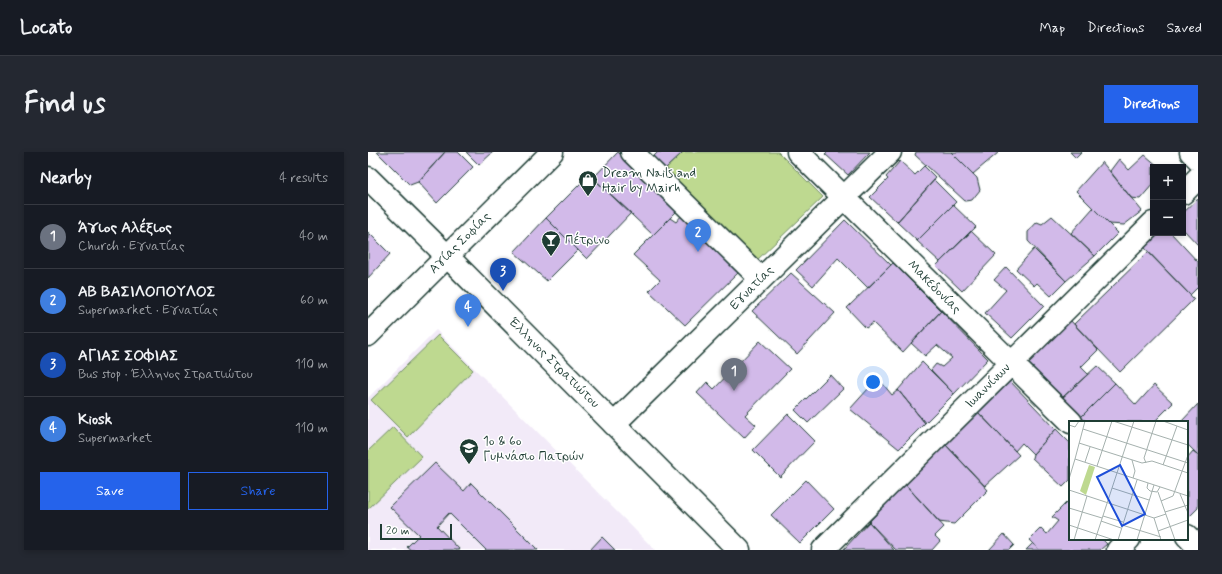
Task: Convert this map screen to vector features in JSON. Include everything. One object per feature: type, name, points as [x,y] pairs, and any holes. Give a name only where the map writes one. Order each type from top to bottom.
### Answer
[{"type":"street","name":"Αγίας Σοφίας","points":[[368,335],[552,152]]},
{"type":"street","points":[[632,152],[761,279]]},
{"type":"street","name":"Μακεδονίας","points":[[798,152],[1070,421]]},
{"type":"street","name":"Εγνατίας","points":[[614,424],[890,152]]},
{"type":"street","points":[[1190,152],[1198,160]]},
{"type":"street","name":"Έλληνος Στρατιώτου","points":[[368,178],[738,550]]},
{"type":"street","points":[[1186,190],[1198,178]]},
{"type":"street","name":"Ιωαννίνων","points":[[823,550],[1150,226]]},
{"type":"street","points":[[1118,550],[1128,540]]},
{"type":"shaded area","name":"1ο & 6ο Γυμνάσιο Πατρών","points":[[436,330],[655,550],[368,550],[368,398]]},
{"type":"green space","points":[[683,152],[778,152],[823,197],[756,261],[665,169]]},
{"type":"green space","points":[[438,335],[473,370],[408,437],[371,400]]},
{"type":"green space","points":[[393,427],[422,457],[368,509],[368,451]]},
{"type":"building","points":[[377,152],[445,152],[418,182],[410,185]]},
{"type":"building","points":[[445,152],[458,152],[473,167],[437,203],[418,182]]},
{"type":"building","points":[[466,152],[493,152],[479,165]]},
{"type":"building","points":[[618,152],[678,210],[653,235],[593,178]]},
{"type":"building","points":[[658,152],[683,152],[665,169],[653,157]]},
{"type":"building","points":[[827,152],[870,152],[848,175],[825,154]]},
{"type":"building","points":[[916,152],[951,152],[977,178],[980,190],[972,200],[965,201],[915,155]]},
{"type":"building","points":[[951,152],[997,152],[998,153],[973,174]]},
{"type":"building","points":[[1070,152],[1082,152],[1076,158]]},
{"type":"building","points":[[1145,155],[1156,164],[1150,164],[1150,187],[1140,199],[1131,198],[1110,171],[1119,159],[1129,170]]},
{"type":"building","points":[[900,161],[915,175],[924,166],[936,178],[897,222],[870,197],[888,179],[886,177]]},
{"type":"building","points":[[1102,162],[1142,211],[1124,225],[1109,224],[1076,191]]},
{"type":"building","points":[[593,178],[631,213],[587,259],[546,218],[585,179]]},
{"type":"building","points":[[934,180],[956,202],[917,241],[897,222]]},
{"type":"building","points":[[1198,199],[1198,245],[1186,232],[1186,210]]},
{"type":"building","points":[[953,205],[976,227],[940,262],[917,241]]},
{"type":"building","points":[[1093,208],[1118,233],[1095,256],[1071,233]]},
{"type":"building","points":[[682,215],[740,271],[685,325],[649,291],[660,280],[633,255],[670,218],[676,222]]},
{"type":"building","points":[[1052,216],[1095,256],[1066,281],[1028,241],[1028,232],[1037,222],[1042,224]]},
{"type":"building","points":[[546,218],[578,250],[547,281],[514,252]]},
{"type":"building","points":[[845,220],[891,265],[868,288],[838,258],[813,286],[796,270]]},
{"type":"building","points":[[971,231],[996,255],[962,291],[936,266]]},
{"type":"building","points":[[368,232],[390,254],[368,278]]},
{"type":"building","points":[[1151,236],[1174,236],[1198,262],[1198,287],[1190,295],[1142,245]]},
{"type":"building","points":[[1034,249],[1066,281],[1051,296],[1037,283],[1034,286],[1016,269]]},
{"type":"building","points":[[1148,252],[1194,299],[1120,372],[1074,324]]},
{"type":"building","points":[[893,263],[941,311],[903,352],[873,323],[866,328],[847,308]]},
{"type":"building","points":[[1006,267],[1044,306],[1012,338],[985,313],[1006,290],[994,280]]},
{"type":"building","points":[[791,273],[835,313],[797,354],[752,311]]},
{"type":"building","points":[[941,311],[988,359],[954,394],[931,370],[936,364],[942,367],[952,358],[937,345],[925,356],[911,343]]},
{"type":"building","points":[[1070,320],[1098,350],[1081,367],[1088,374],[1062,398],[1026,363]]},
{"type":"building","points":[[760,341],[790,369],[745,415],[756,425],[744,438],[697,393],[707,382],[714,389]]},
{"type":"building","points":[[922,362],[954,394],[925,423],[898,390]]},
{"type":"building","points":[[1097,366],[1115,383],[1081,417],[1062,398]]},
{"type":"building","points":[[830,375],[843,389],[808,423],[795,410]]},
{"type":"building","points":[[878,378],[892,395],[898,390],[925,423],[899,449],[850,409]]},
{"type":"building","points":[[1008,379],[1056,429],[1033,454],[1022,443],[1015,451],[977,411]]},
{"type":"building","points":[[1115,383],[1136,405],[1154,385],[1173,403],[1155,421],[1086,421],[1081,417]]},
{"type":"building","points":[[1198,404],[1198,455],[1188,445],[1188,421],[1182,421]]},
{"type":"building","points":[[977,411],[1019,455],[985,486],[945,444]]},
{"type":"building","points":[[788,414],[815,441],[780,477],[753,450]]},
{"type":"building","points":[[1056,429],[1069,442],[1069,481],[1063,487],[1032,458],[1033,454]]},
{"type":"building","points":[[945,444],[988,490],[954,524],[939,522],[905,484]]},
{"type":"building","points":[[1193,451],[1198,455],[1198,508],[1188,518],[1188,457]]},
{"type":"building","points":[[435,463],[464,491],[471,483],[538,550],[486,550],[449,513],[437,526],[460,550],[411,550],[407,547],[419,535],[390,507]]},
{"type":"building","points":[[806,480],[834,509],[800,543],[771,515]]},
{"type":"building","points":[[905,484],[944,527],[935,536],[940,541],[932,550],[896,550],[869,522]]},
{"type":"building","points":[[1066,503],[1069,505],[1069,540],[1103,540],[1107,544],[1100,550],[1039,550],[1029,540],[1041,528],[1047,534],[1058,521],[1052,517]]},
{"type":"building","points":[[869,522],[894,550],[843,550]]},
{"type":"building","points":[[1004,534],[1014,545],[1009,550],[989,550]]},
{"type":"building","points":[[602,537],[615,550],[590,550]]},
{"type":"building","points":[[1033,543],[1039,550],[1026,550]]},
{"type":"place","name":"Dream Nails and Hair by Mairh","points":[[588,197]]},
{"type":"place","name":"ΑΒ ΒΑΣΙΛΟΠΟΥΛΟΣ","points":[[698,252]]},
{"type":"place","name":"Πέτρινο","points":[[551,257]]},
{"type":"place","name":"ΑΓΙΑΣ ΣΟΦΙΑΣ","points":[[503,291]]},
{"type":"place","name":"Kiosk","points":[[468,327]]},
{"type":"place","name":"Άγιος Αλέξιος","points":[[734,391]]},
{"type":"place","name":"1ο & 6ο Γυμνάσιο Πατρών","points":[[469,465]]}]
